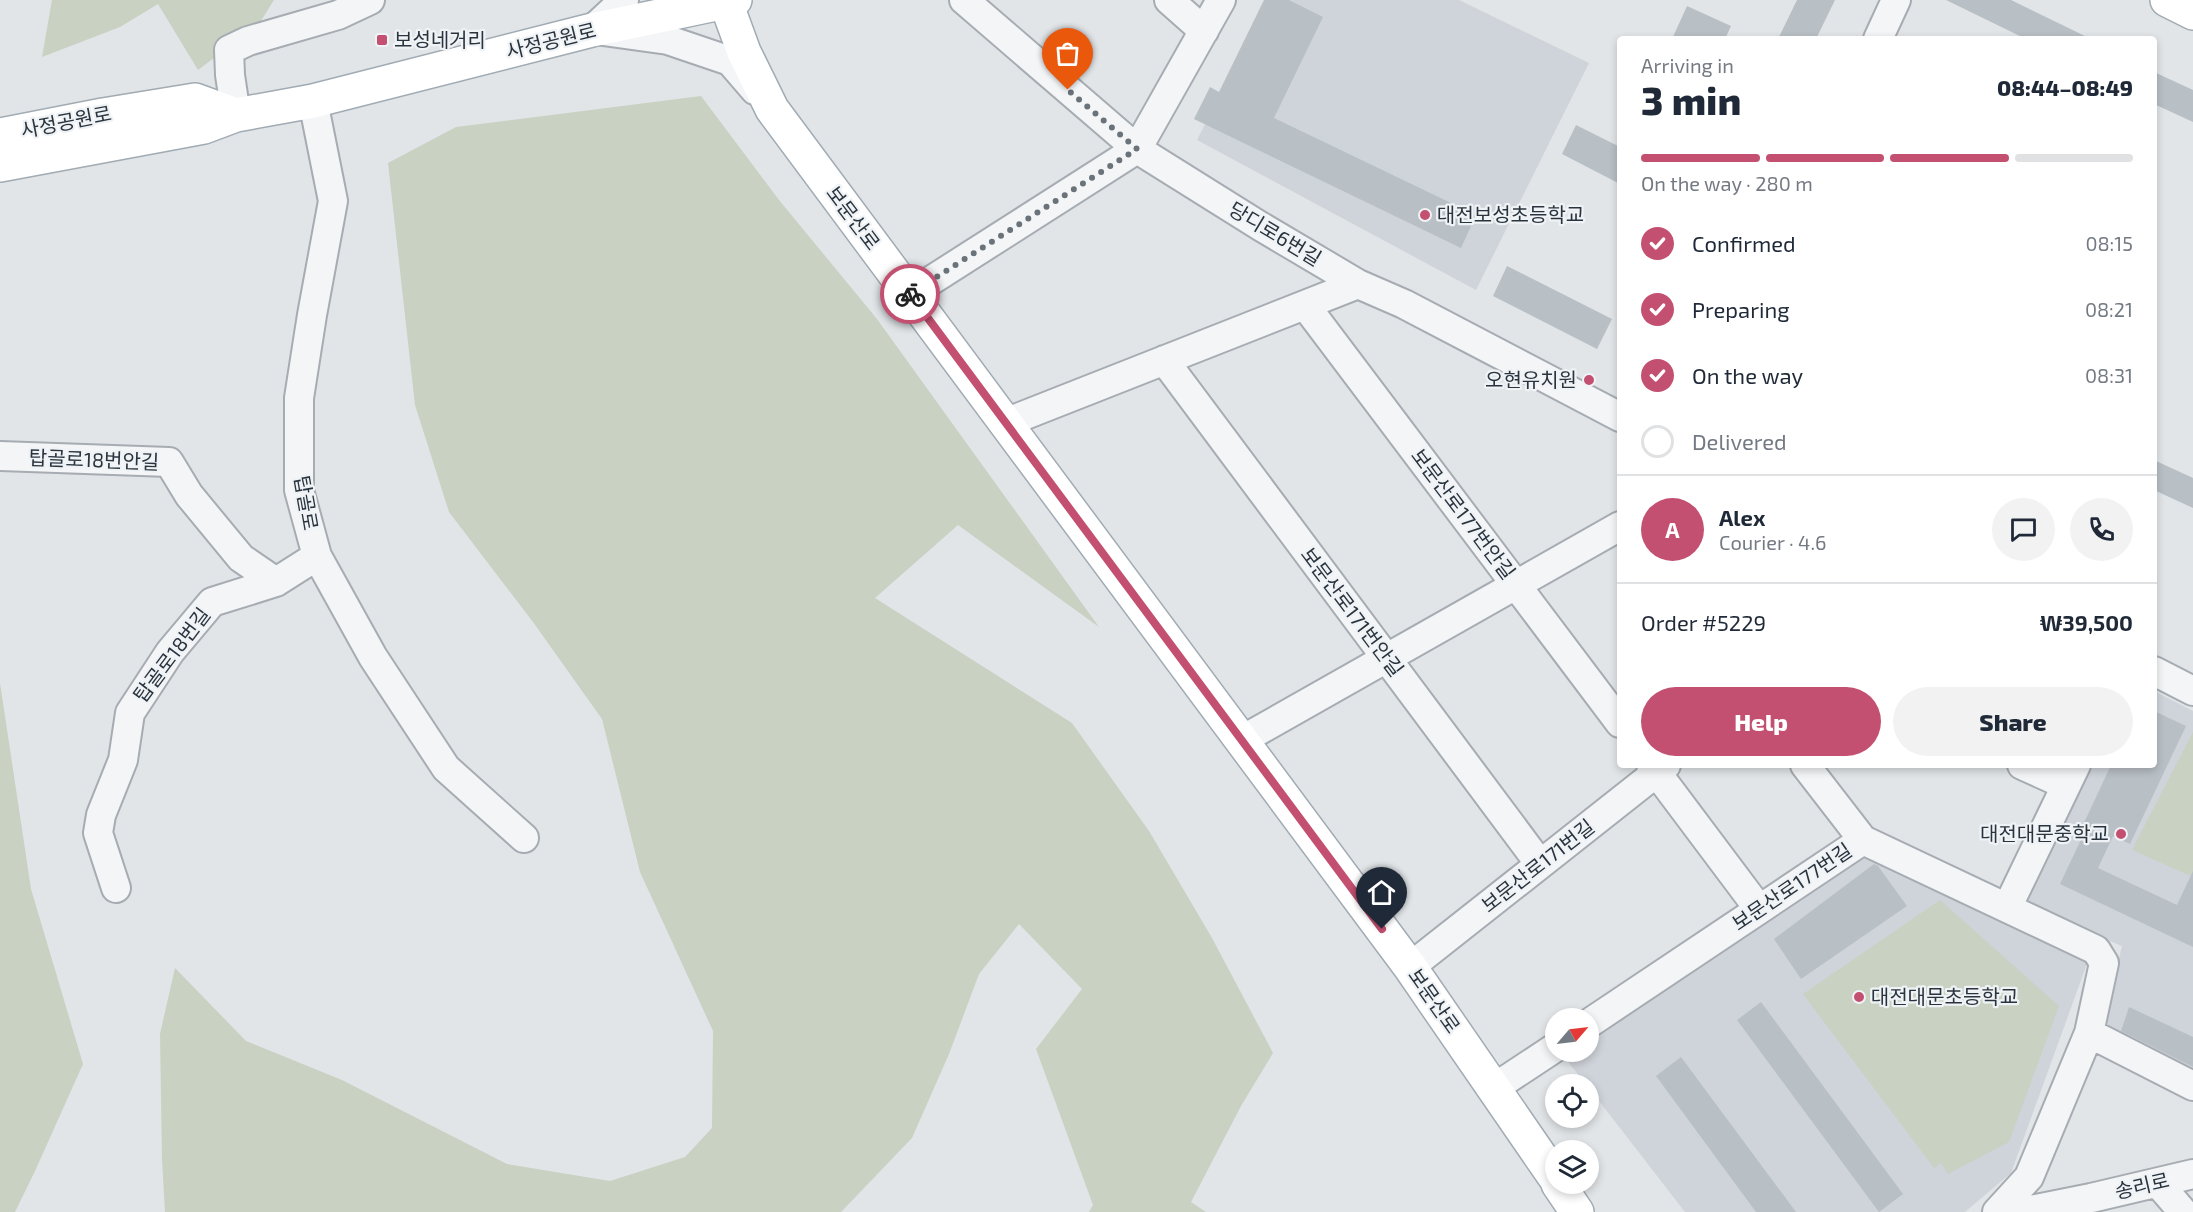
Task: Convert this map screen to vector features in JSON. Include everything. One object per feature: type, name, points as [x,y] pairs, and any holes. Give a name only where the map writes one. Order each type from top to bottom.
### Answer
[{"type":"main road","points":[[2167,0],[2193,13]]},
{"type":"main road","name":"사정공원로","points":[[0,165],[204,127],[236,115],[313,101],[592,30],[728,1]]},
{"type":"main road","name":"보문산로","points":[[728,1],[744,52],[772,110],[1410,967],[1545,1163]]},
{"type":"main road","name":"사정공원로","points":[[0,135],[195,100],[236,115]]},
{"type":"main road","points":[[1565,1194],[1577,1212]]},
{"type":"street","points":[[236,115],[229,50],[248,41],[338,15],[366,4],[370,0]]},
{"type":"street","points":[[592,30],[624,0]]},
{"type":"street","name":"당디로6번길","points":[[964,0],[1137,149],[1358,284],[1404,304],[1617,415]]},
{"type":"street","points":[[1169,0],[1204,31]]},
{"type":"street","points":[[910,294],[1137,149],[1221,0]]},
{"type":"street","points":[[1879,36],[1896,0]]},
{"type":"street","points":[[592,30],[668,40],[730,62],[772,110]]},
{"type":"street","name":"탑골로","points":[[313,101],[333,201],[312,315],[300,398],[299,490],[317,556],[373,657],[446,768],[524,838]]},
{"type":"street","points":[[1005,423],[1358,284]]},
{"type":"street","name":"보문산로177번안길","points":[[1305,305],[1617,719]]},
{"type":"street","name":"보문산로171번안길","points":[[1164,360],[1540,864]]},
{"type":"street","name":"탑골로18번안길","points":[[0,456],[169,462],[189,495],[241,558],[276,582]]},
{"type":"street","points":[[1242,740],[1617,528]]},
{"type":"street","name":"탑골로18번길","points":[[116,888],[98,833],[101,815],[123,760],[130,713],[170,652],[212,602],[276,582],[317,556]]},
{"type":"street","points":[[2157,673],[2193,691]]},
{"type":"street","name":"보문산로171번길","points":[[1410,967],[1657,768]]},
{"type":"street","points":[[1659,768],[1759,909]]},
{"type":"street","points":[[1807,768],[1863,840]]},
{"type":"street","points":[[2007,908],[2071,775],[2037,768]]},
{"type":"street","name":"보문산로177번길","points":[[1599,1017],[1863,840],[2096,950],[2104,963],[2089,1033],[2029,1177],[1997,1212]]},
{"type":"street","points":[[2089,1033],[2193,1086]]},
{"type":"street","points":[[1494,1088],[1545,1054]]},
{"type":"street","name":"송리로","points":[[2020,1212],[2193,1174]]},
{"type":"street","points":[[2158,1183],[2183,1212]]},
{"type":"shaded area","name":"대전보성초등학교","points":[[1268,0],[1459,0],[1589,63],[1476,290],[1197,140]]},
{"type":"shaded area","name":"대전대문중학교","points":[[2157,693],[2193,711],[2193,1077],[2102,1029],[2122,946],[2017,904],[2082,768],[2157,768]]},
{"type":"shaded area","name":"대전대문초등학교","points":[[1866,849],[2088,961],[2011,1173],[1965,1212],[1685,1212],[1599,1101],[1599,1074],[1578,1074],[1568,1062],[1599,1062],[1599,1025]]},
{"type":"green space","points":[[52,0],[274,0],[259,24],[198,70],[158,4],[120,27],[42,57]]},
{"type":"green space","points":[[701,96],[779,200],[877,319],[1099,627],[958,525],[875,598],[1072,723],[1149,831],[1212,938],[1273,1053],[1241,1106],[1191,1202],[1206,1212],[1089,1212],[1093,1205],[1036,1049],[1082,989],[1019,924],[979,974],[949,1054],[912,1138],[841,1212],[165,1212],[160,1034],[175,968],[246,1041],[342,1080],[507,1164],[610,1181],[685,1157],[712,1128],[713,1031],[640,872],[602,719],[533,622],[449,512],[415,405],[388,163],[456,127]]},
{"type":"green space","points":[[0,683],[31,889],[83,1064],[15,1212],[0,1212]]},
{"type":"green space","points":[[2193,732],[2193,877],[2132,850]]},
{"type":"green space","points":[[1940,900],[2059,1006],[2009,1142],[1948,1174],[1941,1163],[1934,1168],[1803,994]]},
{"type":"building","points":[[1264,0],[1289,0],[1323,17],[1274,118],[1476,215],[1461,248],[1194,119],[1210,87],[1219,92]]},
{"type":"building","points":[[1797,0],[1835,0],[1817,36],[1779,36]]},
{"type":"building","points":[[1946,0],[2011,0],[2085,36],[2020,36]]},
{"type":"building","points":[[1687,6],[1731,26],[1726,36],[1673,36]]},
{"type":"building","points":[[2157,73],[2193,90],[2193,122],[2157,105]]},
{"type":"building","points":[[1576,125],[1617,146],[1617,182],[1562,154]]},
{"type":"building","points":[[1507,266],[1612,319],[1597,349],[1493,296]]},
{"type":"building","points":[[2157,461],[2193,478],[2193,508],[2157,491]]},
{"type":"building","points":[[2157,712],[2186,726],[2130,844],[2113,836],[2098,868],[2177,905],[2193,871],[2193,947],[2060,884],[2087,827],[2083,825],[2110,768],[2157,768]]},
{"type":"building","points":[[1874,864],[1878,866],[1907,906],[1801,979],[1774,939]]},
{"type":"building","points":[[1761,1002],[1903,1194],[1879,1212],[1737,1020]]},
{"type":"building","points":[[2129,1007],[2193,1037],[2193,1067],[2121,1031]]},
{"type":"building","points":[[1681,1057],[1796,1212],[1756,1212],[1656,1076]]},
{"type":"way so far","points":[[910,294],[1137,149],[1068,90]]},
{"type":"place","name":"보성네거리","points":[[382,40]]},
{"type":"place","name":"대전보성초등학교","points":[[1425,215]]},
{"type":"place","name":"오현유치원","points":[[1589,380]]},
{"type":"place","name":"대전대문중학교","points":[[2121,834]]},
{"type":"place","name":"대전대문초등학교","points":[[1859,997]]},
{"type":"route","points":[[910,294],[1382,929]]}]
